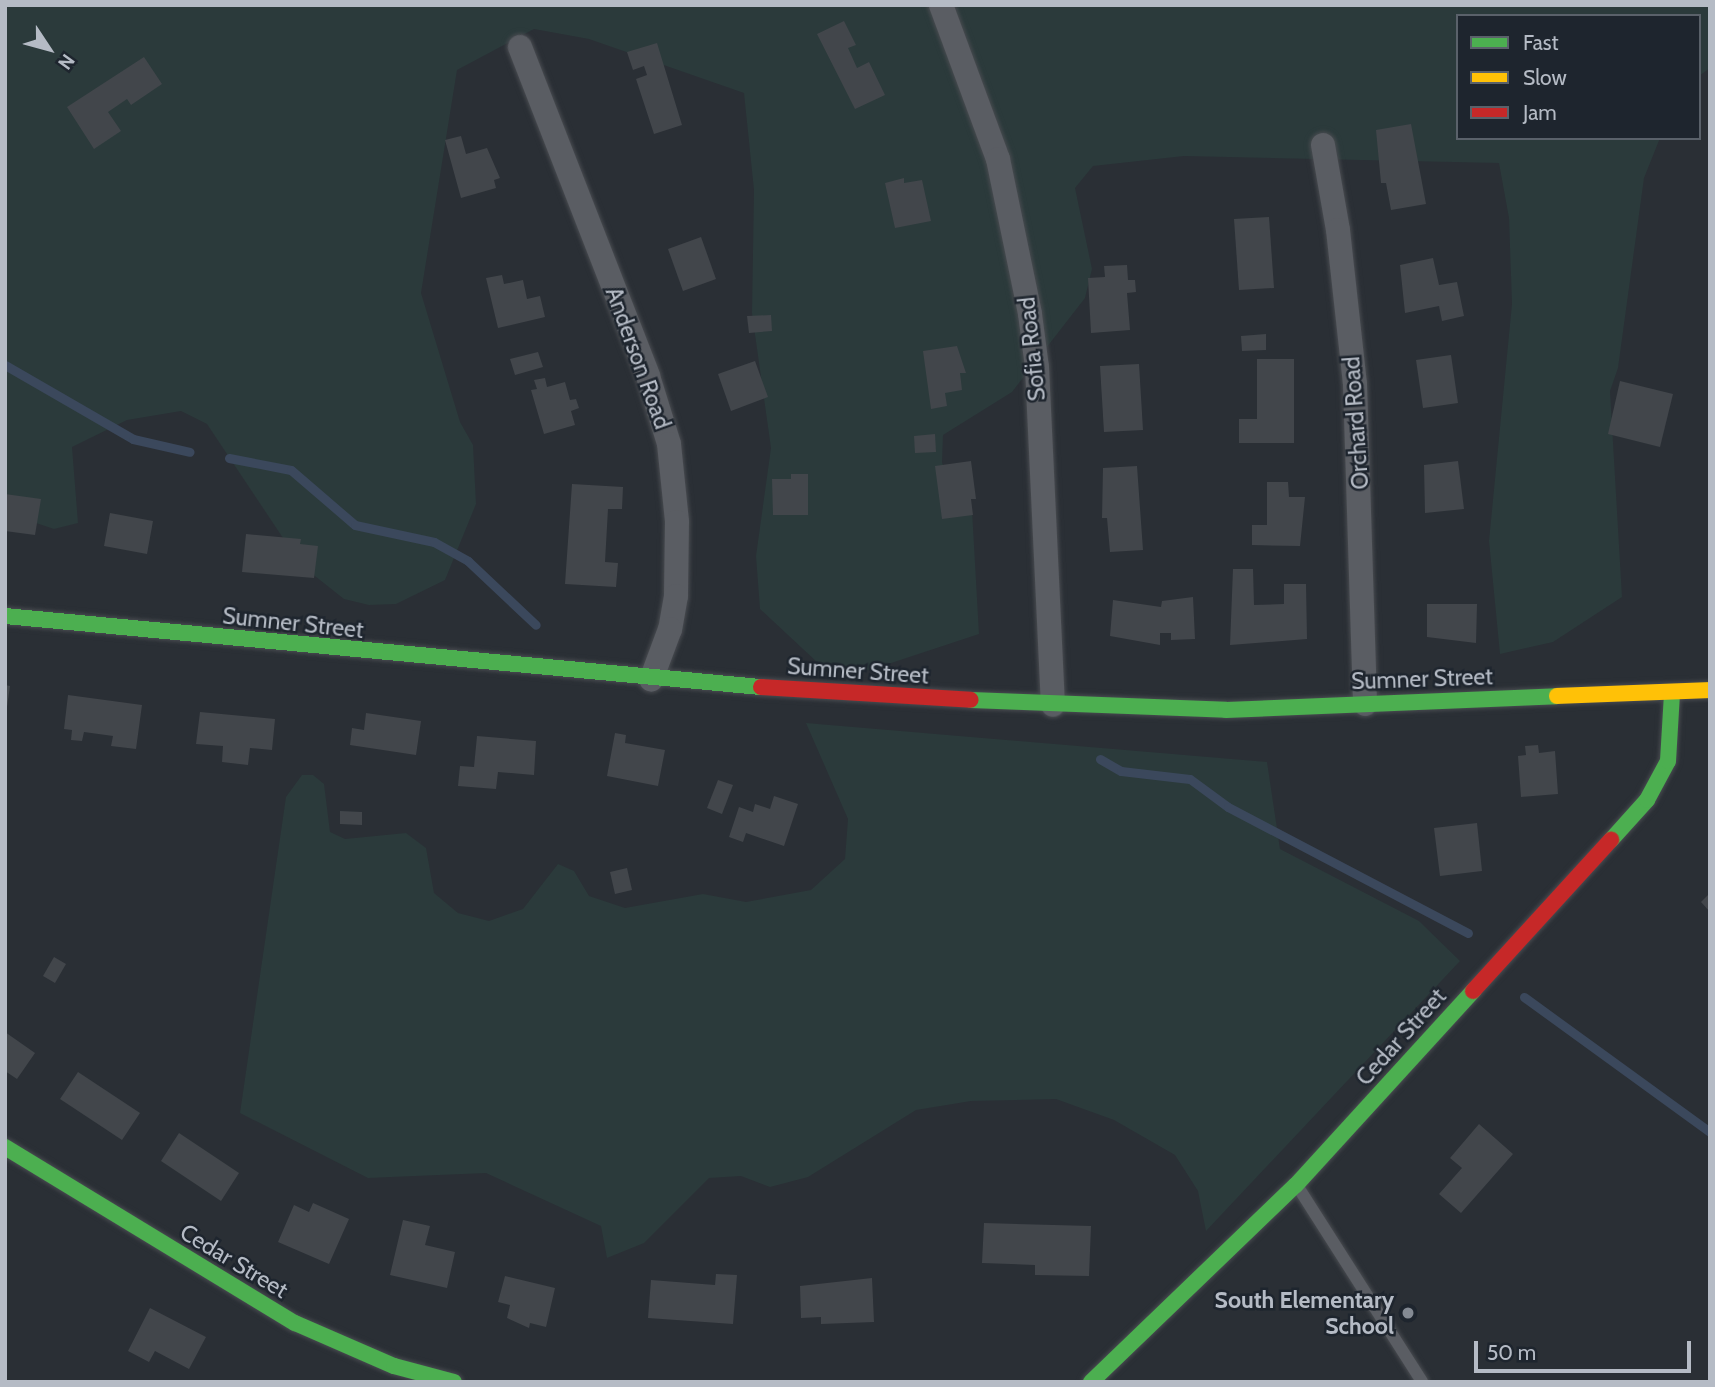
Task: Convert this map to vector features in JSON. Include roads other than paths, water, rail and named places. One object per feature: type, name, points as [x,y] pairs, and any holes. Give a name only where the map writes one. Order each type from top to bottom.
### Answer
[{"type":"main road","name":"Sumner Street","points":[[5,616],[651,680],[1053,705],[1226,710],[1710,690]]},
{"type":"main road","name":"Cedar Street","points":[[1080,1382],[1095,1378],[1296,1185],[1655,790],[1670,751],[1672,693]]},
{"type":"main road","name":"Cedar Street","points":[[5,1147],[295,1324],[349,1349],[427,1378],[454,1382]]},
{"type":"street","name":"Sofia Road","points":[[941,5],[998,159],[1028,301],[1037,367],[1053,705]]},
{"type":"street","name":"Anderson Road","points":[[520,47],[648,376],[669,444],[677,522],[676,596],[670,629],[651,680]]},
{"type":"street","name":"Orchard Road","points":[[1323,145],[1338,230],[1355,384],[1365,704]]},
{"type":"lane","points":[[1296,1185],[1422,1382]]},
{"type":"waterway","points":[[5,365],[133,439],[190,452]]},
{"type":"waterway","points":[[229,458],[291,470],[355,525],[434,542],[468,561],[536,625]]},
{"type":"waterway","points":[[1100,759],[1121,771],[1190,779],[1228,807],[1468,933]]},
{"type":"waterway","points":[[1524,997],[1710,1132]]},
{"type":"place","name":"South Elementary School","points":[[1408,1313]]}]
